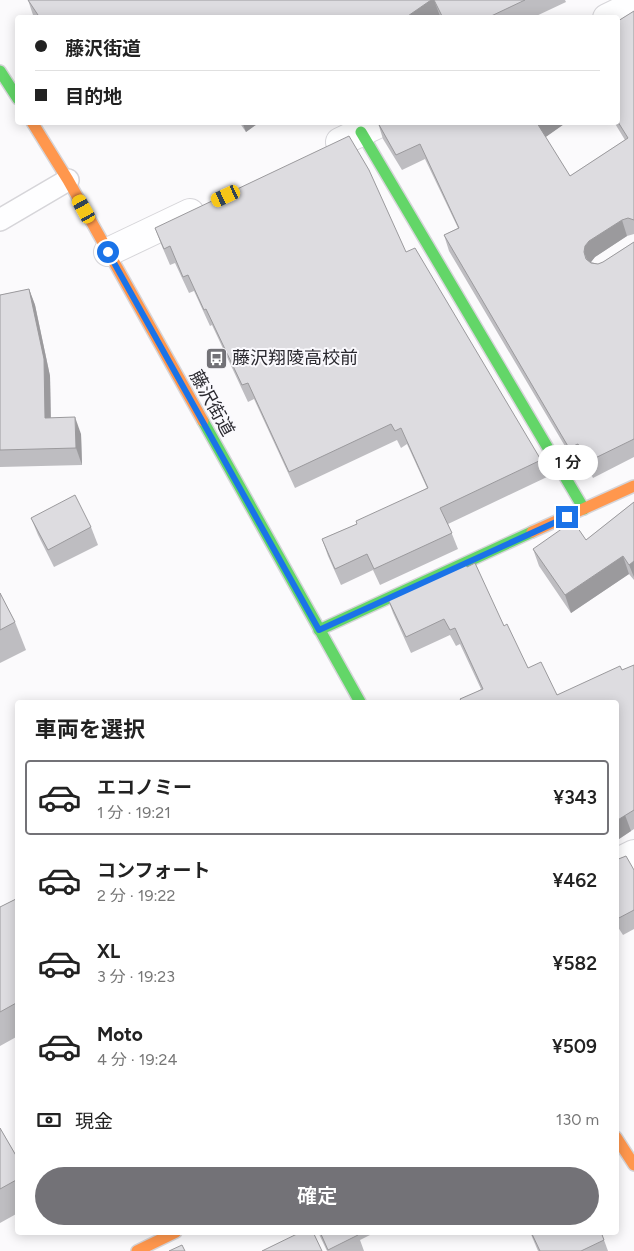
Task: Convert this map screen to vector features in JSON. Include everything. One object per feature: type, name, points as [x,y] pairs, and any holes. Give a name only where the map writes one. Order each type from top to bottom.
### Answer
[{"type":"main road","points":[[0,71],[15,94]]},
{"type":"main road","name":"藤沢街道","points":[[34,125],[68,180],[359,700]]},
{"type":"main road","points":[[372,127],[584,509]]},
{"type":"main road","points":[[319,630],[634,486]]},
{"type":"main road","points":[[619,1141],[634,1165]]},
{"type":"main road","points":[[137,1251],[170,1235]]},
{"type":"street","points":[[613,15],[634,5]]},
{"type":"street","points":[[318,153],[372,127]]},
{"type":"street","points":[[108,252],[213,202]]},
{"type":"street","points":[[619,862],[634,854]]},
{"type":"lane","points":[[0,220],[68,180]]},
{"type":"building","points":[[28,0],[431,0],[409,15],[38,15]]},
{"type":"building","points":[[434,0],[525,0],[493,15],[442,15]]},
{"type":"building","points":[[634,11],[634,220],[628,218],[622,220],[589,241],[585,246],[584,252],[586,259],[591,263],[598,264],[634,242],[634,439],[587,462],[578,444],[569,448],[444,235],[459,228],[420,144],[396,155],[379,125],[538,125],[570,176],[628,138],[620,125],[620,20]]},
{"type":"building","points":[[349,136],[369,170],[406,252],[415,248],[541,460],[440,508],[452,533],[374,569],[367,554],[335,569],[322,539],[357,524],[356,521],[428,488],[401,428],[395,431],[391,424],[289,472],[248,383],[242,385],[188,275],[183,277],[170,246],[164,249],[155,228]]},
{"type":"building","points":[[29,289],[44,359],[45,418],[75,417],[76,448],[0,450],[0,295]]},
{"type":"building","points":[[75,495],[91,527],[48,550],[31,518]]},
{"type":"building","points":[[634,502],[634,561],[629,565],[623,556],[565,595],[533,549],[573,521],[586,540]]},
{"type":"building","points":[[465,562],[467,567],[475,563],[504,626],[507,624],[528,668],[541,662],[557,695],[620,666],[622,670],[634,665],[634,810],[619,819],[619,700],[461,700],[483,689],[455,628],[450,630],[444,619],[406,637],[387,597]]},
{"type":"building","points":[[0,593],[15,622],[0,630]]},
{"type":"building","points":[[626,856],[634,870],[634,910],[619,918],[619,859]]},
{"type":"building","points":[[15,900],[15,1004],[0,1012],[0,907]]},
{"type":"building","points":[[0,1128],[15,1154],[15,1181],[0,1189]]},
{"type":"building","points":[[295,1235],[314,1235],[322,1251],[262,1251]]},
{"type":"building","points":[[321,1235],[358,1235],[328,1250]]},
{"type":"building","points":[[532,1235],[602,1235],[604,1240],[581,1251],[540,1251]]},
{"type":"building","points":[[182,1245],[185,1251],[169,1251]]},
{"type":"traffic: fast","points":[[0,71],[15,94]]},
{"type":"traffic: fast","points":[[361,132],[584,509]]},
{"type":"traffic: fast","points":[[203,421],[359,700]]},
{"type":"traffic: fast","points":[[319,630],[532,532]]},
{"type":"traffic: slow","points":[[34,125],[68,180],[203,421]]},
{"type":"traffic: slow","points":[[532,532],[634,486]]},
{"type":"traffic: slow","points":[[619,1142],[634,1165]]},
{"type":"traffic: slow","points":[[137,1251],[170,1235]]},
{"type":"place","name":"藤沢翔陵高校前","points":[[216,358]]},
{"type":"route","points":[[108,252],[319,630],[567,517]]}]
